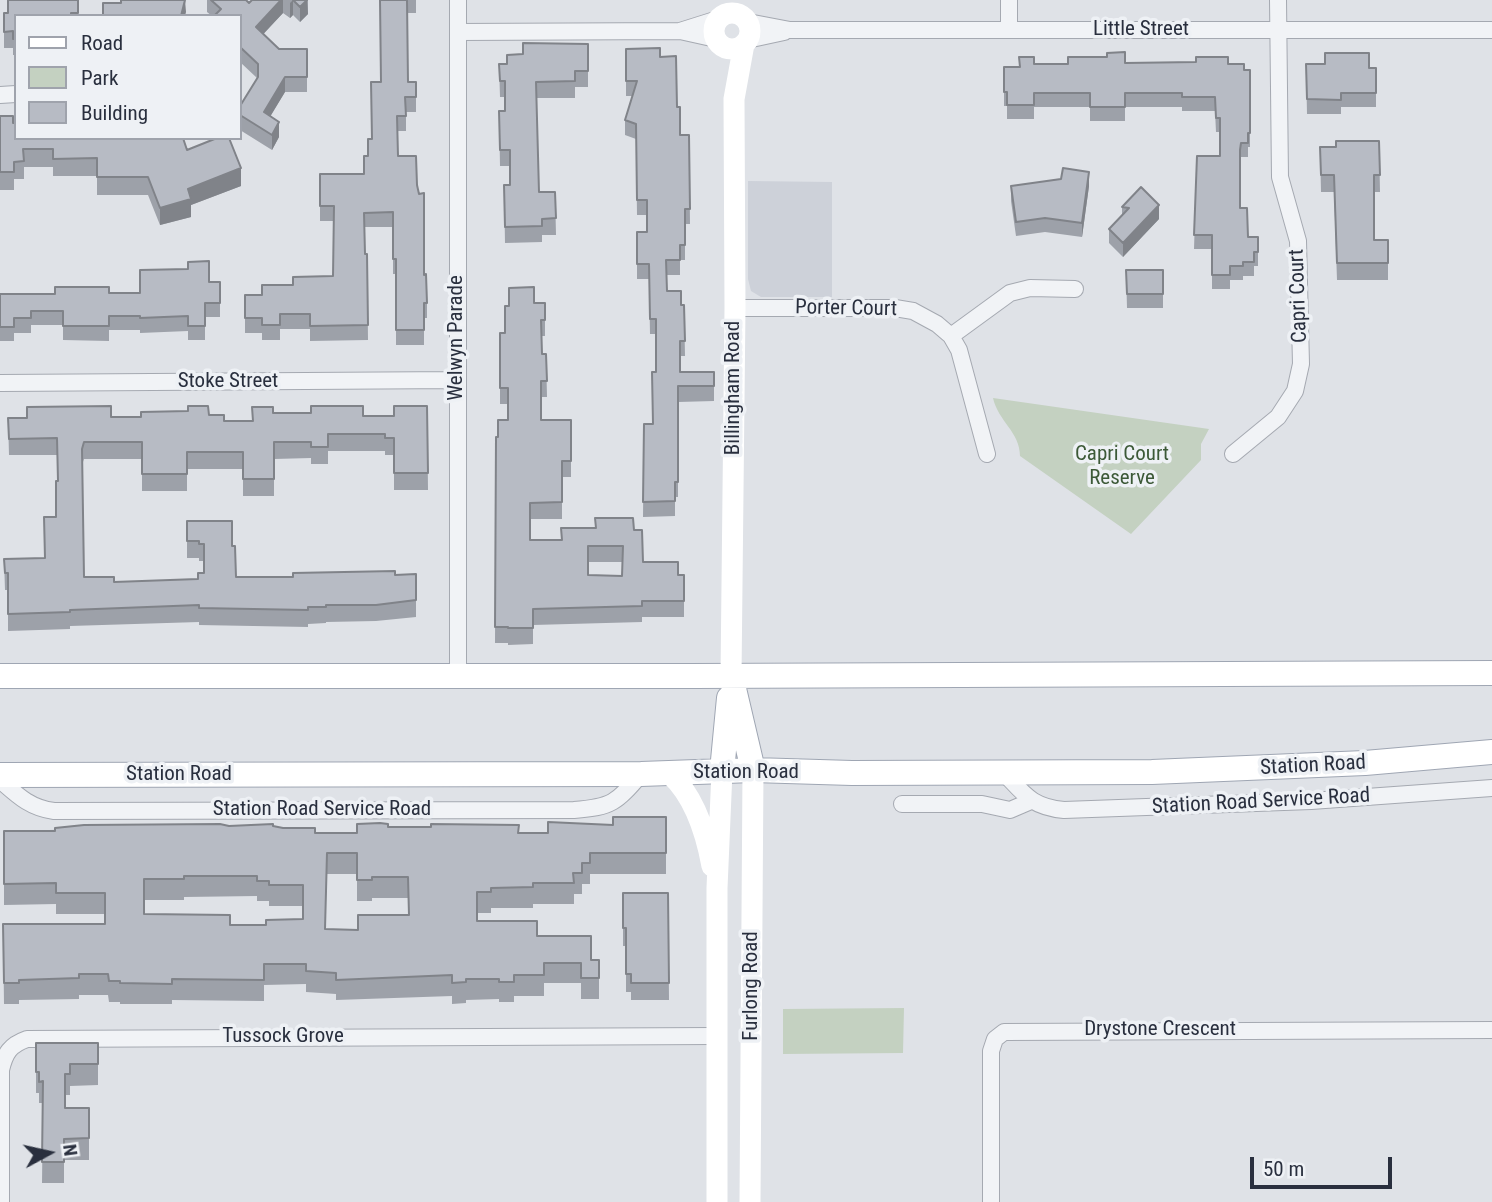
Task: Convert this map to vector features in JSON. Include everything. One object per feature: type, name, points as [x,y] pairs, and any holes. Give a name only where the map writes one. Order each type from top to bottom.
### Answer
[{"type":"main road","name":"Billingham Road","points":[[731,676],[735,307],[733,24]]},
{"type":"main road","points":[[0,676],[1492,673]]},
{"type":"main road","points":[[731,676],[753,770]]},
{"type":"main road","points":[[722,771],[731,676]]},
{"type":"main road","name":"Station Road","points":[[0,778],[670,774],[753,770],[1004,773],[1252,769],[1492,752]]},
{"type":"main road","name":"Furlong Road","points":[[750,1202],[753,770]]},
{"type":"main road","name":"Furlong Road","points":[[717,1202],[715,1036],[722,771]]},
{"type":"main road","points":[[670,774],[682,785],[692,801],[710,853],[717,888]]},
{"type":"street","name":"Welwyn Parade","points":[[458,0],[458,675]]},
{"type":"street","points":[[1009,0],[1009,29]]},
{"type":"street","name":"Capri Court","points":[[1233,454],[1278,417],[1295,391],[1301,364],[1298,241],[1280,177],[1278,0]]},
{"type":"street","name":"Little Street","points":[[458,32],[680,31],[733,24],[790,30],[1492,30]]},
{"type":"street","points":[[987,454],[959,350],[951,336],[1010,293],[1030,288],[1074,289]]},
{"type":"street","name":"Porter Court","points":[[735,307],[895,308],[925,315],[951,336]]},
{"type":"street","name":"Stoke Street","points":[[0,383],[457,380]]},
{"type":"street","points":[[1004,773],[1031,801]]},
{"type":"street","name":"Station Road Service Road","points":[[0,778],[35,808],[54,811],[574,810],[602,807],[619,799],[641,774]]},
{"type":"street","name":"Station Road Service Road","points":[[902,804],[982,804],[1010,810],[1031,801],[1048,809],[1093,809],[1298,802],[1492,788]]},
{"type":"street","name":"Drystone Crescent","points":[[991,1202],[991,1051],[995,1039],[1004,1032],[1492,1030]]},
{"type":"street","name":"Tussock Grove","points":[[1,1202],[1,1070],[4,1056],[10,1047],[27,1039],[715,1036]]},
{"type":"shaded area","points":[[748,181],[832,182],[832,297],[761,297],[751,291],[748,279]]},
{"type":"green space","name":"Capri Court Reserve","points":[[993,398],[1209,429],[1201,444],[1201,460],[1131,534],[1020,456],[1013,433],[999,413]]},
{"type":"green space","points":[[904,1008],[903,1053],[783,1054],[783,1009]]},
{"type":"building","points":[[8,0],[78,0],[78,13],[14,14],[14,39],[13,31],[4,32],[4,13],[8,13]]},
{"type":"building","points":[[121,0],[185,0],[182,14],[103,14],[103,3],[121,3]]},
{"type":"building","points":[[211,0],[246,0],[249,3],[252,0],[281,0],[256,27],[279,49],[307,49],[307,77],[285,77],[264,112],[279,122],[272,135],[242,116],[242,103],[258,77],[258,64],[242,49],[242,14],[216,14],[221,9]]},
{"type":"building","points":[[293,0],[307,0],[300,7]]},
{"type":"building","points":[[380,0],[407,0],[408,82],[416,82],[416,97],[405,97],[406,116],[397,116],[398,156],[416,156],[417,185],[419,194],[424,193],[424,275],[426,274],[427,303],[424,303],[424,330],[396,330],[393,212],[364,213],[368,325],[310,326],[310,314],[280,314],[280,325],[262,325],[262,318],[245,318],[245,295],[262,295],[262,285],[293,285],[293,277],[333,276],[334,206],[320,206],[320,174],[364,174],[364,156],[368,156],[368,139],[372,139],[371,82],[381,82]]},
{"type":"building","points":[[523,43],[588,44],[588,71],[575,71],[575,81],[536,82],[539,192],[555,192],[556,218],[542,219],[542,226],[505,227],[504,185],[510,185],[510,150],[500,150],[499,111],[505,111],[505,81],[500,81],[499,64],[507,64],[507,55],[523,54]]},
{"type":"building","points":[[660,48],[660,57],[676,56],[680,135],[689,135],[690,209],[685,209],[685,245],[680,245],[680,260],[666,260],[667,291],[681,291],[681,305],[684,305],[685,341],[680,341],[680,372],[714,372],[714,386],[678,386],[678,482],[675,482],[675,501],[643,502],[644,424],[653,424],[652,372],[656,372],[656,319],[650,319],[649,264],[637,264],[637,232],[647,232],[647,200],[637,200],[636,124],[625,120],[637,81],[626,81],[626,49]]},
{"type":"building","points":[[1125,52],[1125,63],[1196,62],[1196,57],[1228,57],[1228,64],[1244,64],[1244,70],[1250,70],[1250,133],[1248,143],[1241,143],[1240,150],[1240,208],[1247,208],[1248,237],[1258,237],[1258,252],[1254,252],[1254,262],[1243,262],[1243,266],[1230,266],[1230,275],[1212,275],[1212,235],[1194,235],[1197,156],[1220,156],[1220,118],[1216,118],[1215,97],[1182,97],[1182,93],[1125,93],[1125,107],[1090,107],[1090,93],[1034,93],[1034,105],[1007,105],[1004,67],[1020,67],[1019,57],[1034,57],[1034,64],[1068,64],[1068,57],[1107,57],[1107,53]]},
{"type":"building","points":[[1325,53],[1369,53],[1369,68],[1376,68],[1376,93],[1341,93],[1341,100],[1307,99],[1306,64],[1325,64]]},
{"type":"building","points":[[0,116],[13,116],[14,140],[184,140],[187,150],[212,140],[230,140],[241,168],[188,189],[191,199],[160,208],[148,177],[97,177],[97,158],[53,159],[53,149],[23,149],[24,161],[14,162],[14,172],[0,172]]},
{"type":"building","points":[[1336,141],[1379,141],[1380,175],[1374,175],[1374,240],[1388,240],[1388,263],[1337,263],[1334,175],[1321,175],[1320,147],[1336,147]]},
{"type":"building","points":[[1063,168],[1089,172],[1082,223],[1045,218],[1016,222],[1011,186],[1061,179]]},
{"type":"building","points":[[1141,187],[1159,205],[1123,243],[1109,229],[1129,208],[1122,207]]},
{"type":"building","points":[[209,261],[209,282],[220,282],[220,303],[205,303],[205,326],[188,326],[188,316],[109,316],[109,326],[63,326],[63,311],[31,311],[31,318],[14,318],[14,327],[0,327],[0,294],[55,294],[55,287],[109,287],[109,293],[140,293],[140,270],[188,269],[188,262]]},
{"type":"building","points":[[1126,270],[1163,270],[1163,294],[1127,294]]},
{"type":"building","points":[[534,287],[534,303],[545,303],[545,320],[541,320],[542,354],[546,354],[547,381],[541,381],[541,420],[571,420],[571,461],[562,461],[562,502],[530,503],[530,540],[562,540],[561,528],[596,528],[595,518],[633,518],[634,530],[642,530],[643,562],[678,562],[678,575],[684,575],[684,601],[642,601],[642,606],[533,609],[533,628],[495,627],[496,437],[498,420],[508,420],[508,388],[500,388],[500,333],[505,333],[505,306],[509,306],[509,288]],"holes":[[[588,546],[623,546],[622,576],[588,575]]]},
{"type":"building","points":[[111,406],[111,417],[141,417],[141,412],[188,411],[188,406],[208,406],[209,415],[224,415],[224,421],[253,421],[252,407],[273,407],[273,413],[311,413],[311,406],[363,406],[363,416],[394,416],[394,406],[427,406],[428,473],[394,473],[394,438],[385,438],[385,434],[328,434],[328,447],[311,447],[311,442],[274,442],[274,479],[243,479],[243,452],[187,452],[187,474],[142,474],[142,442],[84,442],[82,449],[84,577],[114,577],[114,582],[198,579],[198,573],[204,573],[204,544],[187,541],[187,521],[232,521],[236,577],[293,577],[293,573],[395,571],[395,575],[416,574],[416,600],[376,605],[326,605],[308,607],[308,610],[199,608],[199,605],[8,614],[8,573],[5,573],[4,559],[45,558],[44,517],[56,517],[58,481],[57,438],[9,439],[8,418],[27,418],[27,407]]},
{"type":"building","points":[[613,817],[666,817],[666,853],[590,853],[590,863],[582,863],[582,873],[573,873],[574,883],[533,883],[533,887],[491,888],[491,892],[477,892],[477,921],[537,921],[537,936],[591,936],[591,960],[599,960],[599,978],[581,978],[581,963],[544,963],[544,975],[514,975],[514,982],[466,979],[466,982],[452,983],[452,975],[336,980],[336,973],[306,971],[306,964],[264,964],[264,980],[172,979],[172,984],[120,983],[109,981],[108,974],[79,974],[79,978],[4,983],[3,924],[105,924],[105,893],[56,893],[56,883],[4,884],[4,831],[55,831],[55,828],[84,825],[273,824],[283,828],[315,828],[315,833],[357,833],[357,824],[380,823],[388,824],[388,827],[431,827],[431,824],[519,825],[518,833],[548,833],[548,822],[613,825]],"holes":[[[327,853],[357,853],[357,880],[372,880],[372,877],[408,877],[409,915],[358,915],[358,930],[325,929]],[[184,876],[257,876],[257,881],[269,881],[269,885],[303,885],[303,919],[266,920],[266,925],[230,925],[230,915],[144,914],[144,879],[184,879]]]},
{"type":"building","points":[[623,893],[668,893],[669,983],[631,983],[631,974],[626,974]]},
{"type":"building","points":[[36,1043],[98,1043],[98,1064],[70,1064],[70,1074],[65,1074],[65,1108],[89,1108],[89,1138],[64,1139],[64,1162],[42,1162],[43,1081],[39,1082],[39,1072],[36,1072]]}]
